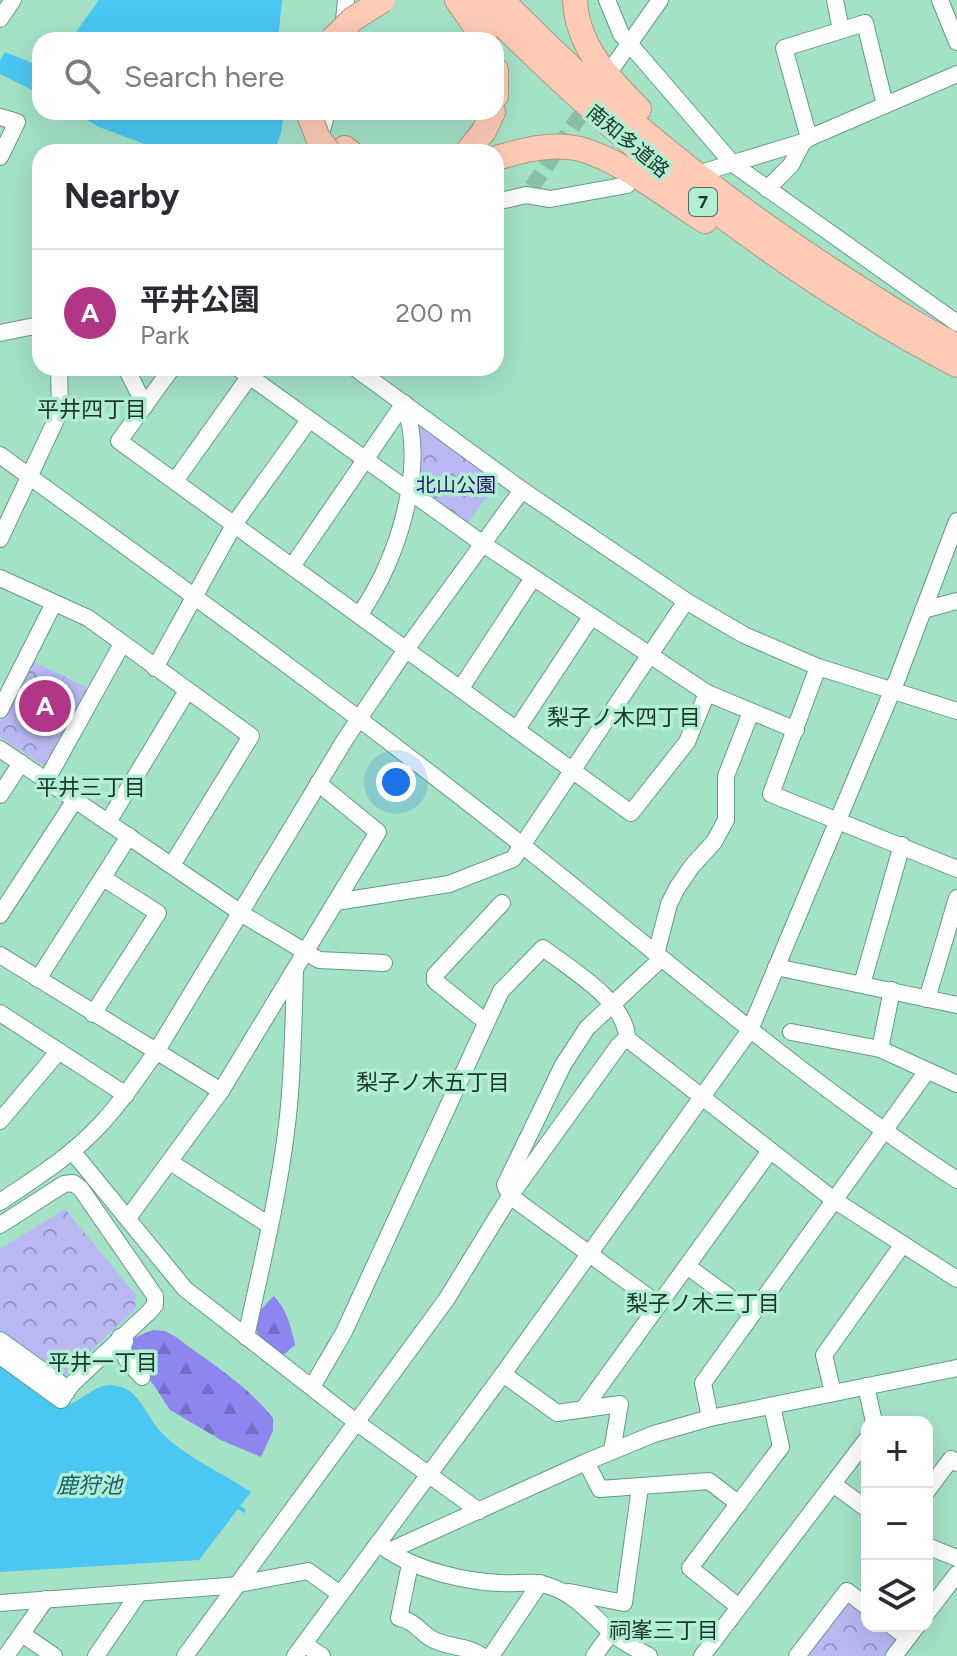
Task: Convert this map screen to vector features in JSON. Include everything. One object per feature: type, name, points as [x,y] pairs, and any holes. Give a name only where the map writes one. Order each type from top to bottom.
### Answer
[{"type":"highway","points":[[323,32],[333,18],[357,0]]},
{"type":"highway","points":[[340,32],[353,19],[383,0]]},
{"type":"highway","points":[[457,0],[479,32]]},
{"type":"highway","name":"南知多道路","points":[[478,0],[569,90],[633,146],[740,230],[957,346]]},
{"type":"highway","name":"南知多道路","points":[[502,0],[541,40],[659,146],[832,281],[957,365]]},
{"type":"highway","points":[[575,0],[582,34],[614,83],[693,160],[813,249],[832,281]]},
{"type":"highway","points":[[311,120],[318,138],[329,144]]},
{"type":"highway","points":[[328,120],[338,144]]},
{"type":"highway","points":[[473,144],[489,120]]},
{"type":"highway","points":[[504,156],[526,149],[556,147],[576,148],[593,154],[622,168],[741,244],[832,281]]},
{"type":"street","points":[[0,19],[13,0]]},
{"type":"street","points":[[343,32],[346,0]]},
{"type":"street","points":[[607,0],[621,34],[733,164],[957,323]]},
{"type":"street","points":[[615,64],[660,0]]},
{"type":"street","points":[[835,0],[841,30]]},
{"type":"street","points":[[940,0],[957,42]]},
{"type":"street","points":[[767,189],[791,165],[806,140],[784,48],[865,23],[885,105]]},
{"type":"street","points":[[707,171],[806,140],[957,74]]},
{"type":"street","points":[[0,117],[17,122],[0,157]]},
{"type":"street","points":[[318,144],[323,120]]},
{"type":"street","points":[[504,199],[529,191],[550,199],[627,185]]},
{"type":"street","points":[[0,333],[32,327]]},
{"type":"street","points":[[0,539],[60,411],[59,376]]},
{"type":"street","points":[[130,376],[145,406]]},
{"type":"street","points":[[166,376],[119,441],[631,813],[687,742],[707,693]]},
{"type":"street","points":[[175,481],[241,376]]},
{"type":"street","points":[[248,376],[483,544],[707,693],[796,730]]},
{"type":"street","points":[[366,376],[522,490],[686,601],[744,635],[818,667],[957,711]]},
{"type":"street","points":[[293,565],[404,403]]},
{"type":"street","points":[[360,614],[379,586],[395,544],[409,491],[412,453],[404,403]]},
{"type":"street","points":[[155,668],[235,523],[309,420]]},
{"type":"street","points":[[0,455],[359,718],[750,1030],[883,1132],[957,1180]]},
{"type":"street","points":[[0,1202],[72,1151],[126,1095],[156,1052],[359,718],[522,490]]},
{"type":"street","points":[[322,1656],[300,1650],[340,1594],[384,1547],[429,1475],[750,1030],[892,691],[957,521]]},
{"type":"street","points":[[0,578],[88,618],[251,736],[172,865]]},
{"type":"street","points":[[461,688],[533,578]]},
{"type":"street","points":[[336,902],[449,884],[513,859],[686,601]]},
{"type":"street","points":[[923,610],[957,601]]},
{"type":"street","points":[[0,710],[54,603]]},
{"type":"street","points":[[517,729],[591,617]]},
{"type":"street","points":[[46,781],[122,644]]},
{"type":"street","points":[[818,667],[771,794],[957,869]]},
{"type":"street","points":[[108,822],[187,691]]},
{"type":"street","points":[[658,1304],[510,1196],[505,1185],[563,1065],[587,1028],[658,956],[669,904],[677,888],[714,842],[726,820],[726,776],[751,712]]},
{"type":"street","points":[[0,749],[241,912],[319,960],[384,963]]},
{"type":"street","points":[[0,795],[21,763]]},
{"type":"street","points":[[128,1218],[221,1091],[378,832],[318,783]]},
{"type":"street","points":[[0,915],[75,800]]},
{"type":"street","points":[[38,979],[129,836]]},
{"type":"street","points":[[862,984],[902,845]]},
{"type":"street","points":[[93,1014],[158,913],[103,878]]},
{"type":"street","points":[[927,999],[957,898]]},
{"type":"street","points":[[486,1022],[435,981],[435,975],[502,903]]},
{"type":"street","points":[[185,1656],[446,1300],[510,1196],[627,1038],[627,1031],[613,1002],[543,948],[501,991],[344,1332],[312,1387]]},
{"type":"street","points":[[0,955],[221,1091]]},
{"type":"street","points":[[776,967],[957,1005]]},
{"type":"street","points":[[246,1337],[269,1225],[290,1094],[295,969]]},
{"type":"street","points":[[880,1049],[892,990]]},
{"type":"street","points":[[0,1013],[126,1095]]},
{"type":"street","points":[[791,1032],[880,1049],[957,1084]]},
{"type":"street","points":[[627,1038],[834,1200],[957,1279]]},
{"type":"street","points":[[0,1121],[59,1051]]},
{"type":"street","points":[[710,1418],[703,1383],[927,1071]]},
{"type":"street","points":[[72,1151],[185,1289],[356,1422],[479,1511]]},
{"type":"street","points":[[584,1408],[770,1151]]},
{"type":"street","points":[[170,1162],[269,1225]]},
{"type":"street","points":[[0,1225],[64,1184],[73,1183],[79,1187],[155,1296],[155,1305],[149,1312],[120,1337],[68,1389],[61,1400],[0,1340]]},
{"type":"street","points":[[833,1393],[824,1355],[903,1244]]},
{"type":"street","points":[[687,1266],[751,1313]]},
{"type":"street","points":[[120,1337],[125,1341],[122,1347],[124,1357],[142,1377]]},
{"type":"street","points":[[0,1356],[24,1366]]},
{"type":"street","points":[[384,1547],[479,1511],[654,1434],[710,1418],[957,1368]]},
{"type":"street","points":[[503,1374],[557,1413],[620,1404],[612,1451]]},
{"type":"street","points":[[866,1386],[873,1416]]},
{"type":"street","points":[[739,1607],[690,1568],[781,1447],[772,1406]]},
{"type":"street","points":[[702,1656],[861,1447]]},
{"type":"street","points":[[929,1488],[951,1459],[957,1463]]},
{"type":"street","points":[[586,1462],[600,1489],[709,1481],[739,1504]]},
{"type":"street","points":[[833,1484],[861,1505]]},
{"type":"street","points":[[384,1547],[410,1564],[474,1580],[540,1583],[567,1592],[624,1603],[640,1487]]},
{"type":"street","points":[[933,1548],[957,1558]]},
{"type":"street","points":[[410,1564],[399,1618],[412,1621],[434,1640],[471,1649],[482,1656]]},
{"type":"street","points":[[0,1603],[237,1584],[308,1571],[340,1594]]},
{"type":"street","points":[[933,1605],[957,1574]]},
{"type":"street","points":[[491,1656],[540,1583]]},
{"type":"street","points":[[797,1656],[847,1591],[861,1602]]},
{"type":"street","points":[[567,1592],[596,1615],[611,1633],[649,1656]]},
{"type":"street","points":[[96,1656],[139,1593]]},
{"type":"street","points":[[6,1656],[46,1599]]},
{"type":"street","points":[[894,1656],[912,1632]]},
{"type":"street","points":[[594,1656],[611,1633]]},
{"type":"street","points":[[22,1634],[54,1656]]},
{"type":"green space","name":"北山公園","points":[[418,423],[498,481],[466,526],[417,490],[413,430]]},
{"type":"green space","points":[[30,660],[92,690],[49,765],[44,766],[0,737],[0,723]]},
{"type":"green space","points":[[65,1209],[136,1295],[135,1309],[62,1379],[0,1329],[0,1249]]},
{"type":"green space","points":[[274,1296],[285,1313],[295,1345],[282,1356],[259,1335],[255,1322]]},
{"type":"green space","points":[[153,1330],[165,1331],[176,1337],[215,1365],[273,1418],[273,1431],[261,1457],[221,1440],[170,1410],[153,1384],[126,1354],[131,1339]]},
{"type":"green space","points":[[845,1601],[851,1601],[861,1609],[861,1632],[890,1632],[897,1641],[887,1656],[805,1656]]},
{"type":"water","points":[[99,0],[282,0],[279,32],[76,32]]},
{"type":"water","points":[[5,52],[32,63],[32,90],[0,74],[0,61]]},
{"type":"water","points":[[86,120],[283,120],[277,144],[145,144]]},
{"type":"water","name":"鹿狩池","points":[[0,1348],[66,1405],[105,1386],[129,1391],[173,1443],[251,1492],[240,1506],[246,1510],[244,1513],[238,1509],[199,1560],[0,1572]]},
{"type":"tunnel","points":[[532,187],[592,98]]},
{"type":"place","name":"平井公園","points":[[45,706]]},
{"type":"district","name":"平井四丁目","points":[[92,409]]},
{"type":"district","name":"梨子ノ木四丁目","points":[[624,717]]},
{"type":"district","name":"平井三丁目","points":[[91,787]]},
{"type":"district","name":"梨子ノ木五丁目","points":[[433,1082]]},
{"type":"district","name":"梨子ノ木三丁目","points":[[703,1303]]},
{"type":"district","name":"平井一丁目","points":[[103,1362]]},
{"type":"district","name":"祠峯三丁目","points":[[664,1630]]}]
